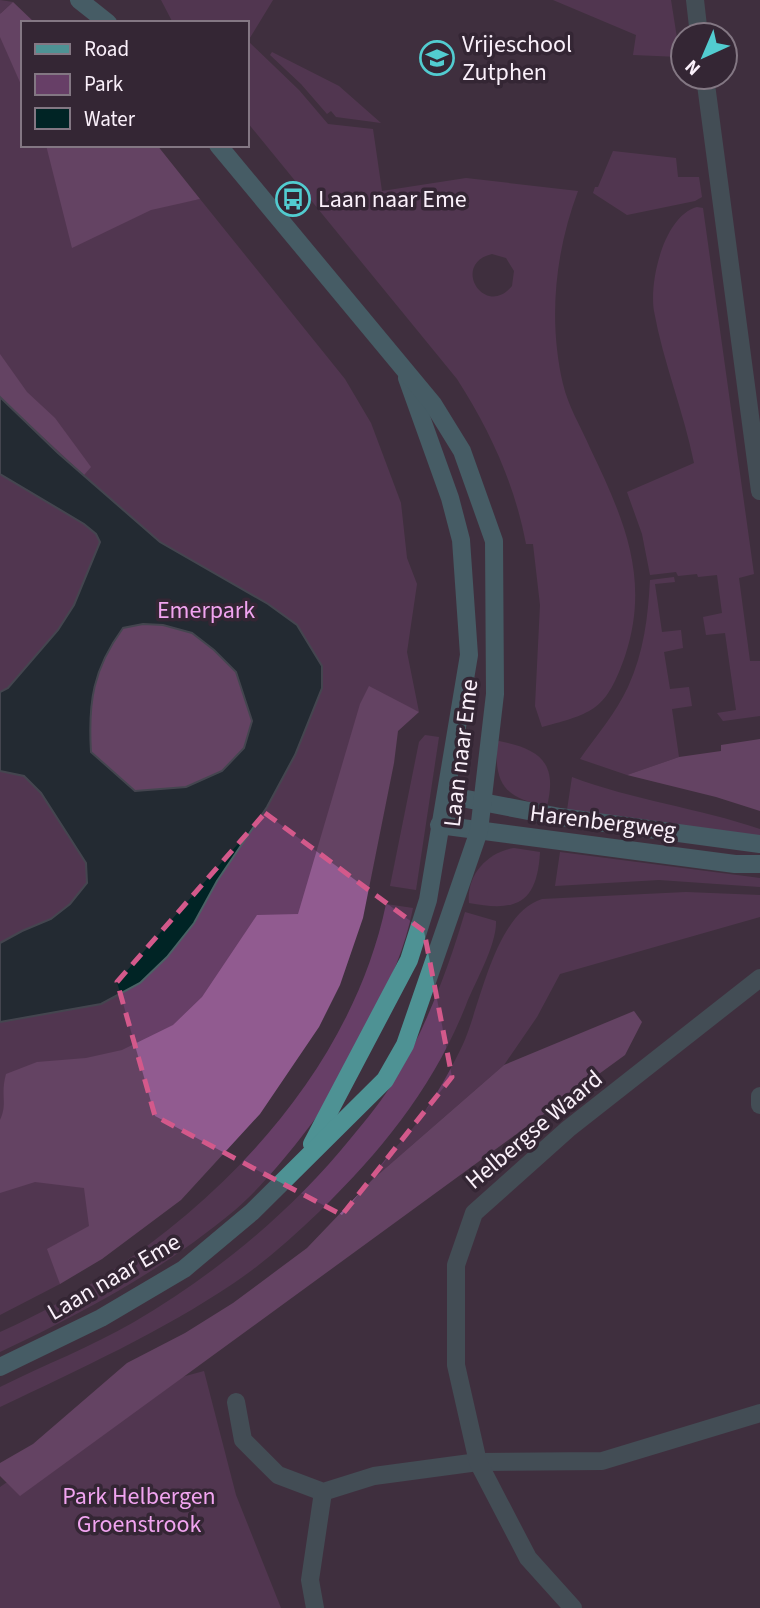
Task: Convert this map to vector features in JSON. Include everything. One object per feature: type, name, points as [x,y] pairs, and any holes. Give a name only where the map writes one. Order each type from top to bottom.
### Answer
[{"type":"street","points":[[79,0],[105,21]]},
{"type":"street","points":[[98,0],[116,21]]},
{"type":"street","points":[[695,0],[697,21]]},
{"type":"street","points":[[707,91],[760,491]]},
{"type":"street","name":"Laan naar Eme","points":[[0,1367],[101,1318],[184,1269],[252,1212],[386,1080],[405,1045],[479,831],[495,694],[494,541],[462,451],[433,404],[220,147]]},
{"type":"street","name":"Laan naar Eme","points":[[305,1158],[409,960],[428,900],[468,655],[461,540],[450,498],[404,369]]},
{"type":"street","name":"Harenbergweg","points":[[446,795],[560,817],[760,845]]},
{"type":"street","name":"Harenbergweg","points":[[439,825],[721,862],[760,864]]},
{"type":"street","name":"Helbergse Waard","points":[[573,1608],[528,1558],[478,1462],[456,1365],[456,1265],[474,1213],[568,1129],[760,978]]},
{"type":"street","points":[[760,1096],[760,1105]]},
{"type":"street","points":[[236,1402],[243,1440],[278,1475],[323,1492],[374,1476],[478,1462],[602,1461],[760,1413]]},
{"type":"street","points":[[315,1608],[310,1580],[323,1492]]},
{"type":"highlighted area","points":[[265,813],[424,931],[452,1077],[342,1215],[155,1116],[117,982]]},
{"type":"green space","name":"Emerpark","points":[[0,0],[13,2],[1,13],[21,32],[21,147],[139,147],[184,202],[200,199],[345,379],[371,423],[401,503],[407,558],[417,584],[407,652],[419,712],[400,703],[380,821],[60,1284],[0,1315]]},
{"type":"green space","points":[[161,0],[273,0],[248,41],[248,21],[172,21]]},
{"type":"green space","points":[[553,0],[671,0],[674,21],[669,21],[669,57],[633,55],[636,35]]},
{"type":"green space","points":[[248,41],[299,90],[328,124],[373,129],[382,191],[466,178],[578,191],[564,238],[556,286],[558,360],[568,400],[622,524],[630,549],[635,600],[625,656],[611,688],[596,706],[574,718],[542,727],[535,706],[540,605],[533,544],[526,544],[515,500],[500,458],[457,379],[248,123]],"holes":[[[492,254],[506,258],[514,271],[512,286],[502,295],[483,293],[476,286],[473,277],[474,268],[480,260]]]},
{"type":"green space","points":[[272,52],[339,86],[381,123],[336,117],[331,111],[327,114],[301,84],[270,55]]},
{"type":"green space","points":[[613,151],[676,158],[678,177],[699,177],[702,197],[695,201],[627,215],[593,193]]},
{"type":"green space","points":[[697,207],[703,208],[754,574],[739,578],[750,661],[760,661],[760,716],[723,721],[717,713],[736,710],[725,633],[706,635],[703,617],[722,613],[717,575],[678,576],[676,572],[650,575],[642,534],[627,492],[694,463],[658,330],[653,298],[657,267],[668,236],[685,213]]},
{"type":"green space","points":[[674,577],[675,582],[655,584],[662,632],[681,630],[683,648],[664,652],[670,689],[689,687],[692,706],[672,709],[679,757],[627,775],[580,759],[618,706],[628,687],[644,634],[650,580]]},
{"type":"green space","points":[[425,735],[439,737],[416,890],[390,886],[419,742]]},
{"type":"green space","points":[[499,741],[525,748],[542,760],[550,778],[547,806],[521,799],[505,787],[498,769]]},
{"type":"green space","points":[[572,777],[618,792],[760,829],[760,837],[567,810]]},
{"type":"green space","points":[[514,848],[540,852],[538,869],[529,893],[511,905],[485,906],[469,903],[471,884],[480,867],[495,854]]},
{"type":"green space","points":[[560,852],[760,878],[760,887],[659,880],[555,886]]},
{"type":"green space","points":[[686,892],[760,895],[760,917],[560,974],[537,1017],[504,1065],[372,1180],[380,1166],[418,1121],[443,1083],[464,1042],[492,961],[513,922],[526,908],[542,899]]},
{"type":"green space","points":[[386,904],[413,908],[395,968],[344,1076],[318,1115],[277,1167],[235,1210],[180,1252],[93,1305],[0,1352],[0,1332],[65,1299],[128,1260],[188,1213],[243,1161],[292,1103],[333,1041],[365,974]]},
{"type":"green space","points":[[465,912],[496,921],[493,941],[485,963],[453,1035],[422,1090],[385,1140],[343,1188],[268,1258],[206,1301],[120,1349],[0,1407],[0,1387],[118,1331],[165,1303],[251,1240],[303,1192],[357,1131],[407,1059],[435,998]]},
{"type":"green space","name":"Park Helbergen Groenstrook","points":[[204,1371],[236,1495],[281,1608],[0,1608],[0,1487],[145,1387]]},
{"type":"shaded area","points":[[13,2],[33,21],[21,21],[21,84],[0,37],[0,14]]},
{"type":"shaded area","points":[[47,147],[159,147],[200,199],[151,210],[72,248]]},
{"type":"shaded area","points":[[0,354],[27,392],[55,418],[91,467],[84,475],[0,397]]},
{"type":"shaded area","points":[[143,624],[163,625],[192,633],[214,650],[236,672],[252,721],[244,748],[222,771],[186,787],[135,791],[91,752],[92,702],[99,672],[123,628]]},
{"type":"shaded area","points":[[369,686],[419,712],[398,731],[363,918],[340,985],[319,1027],[260,1114],[181,1200],[102,1259],[60,1284],[47,1249],[89,1226],[84,1188],[35,1182],[0,1193],[0,1120],[6,1074],[37,1062],[86,1058],[122,1050],[173,1025],[202,997],[257,915],[298,914],[360,704]]},
{"type":"shaded area","points":[[760,739],[760,811],[627,775],[679,757],[721,751],[721,745]]},
{"type":"shaded area","points":[[634,1011],[642,1022],[625,1055],[20,1496],[0,1476],[0,1463],[33,1444],[127,1363],[185,1333],[233,1303],[307,1248],[372,1180],[504,1065]]},
{"type":"water","points":[[0,397],[58,453],[160,542],[268,604],[297,625],[322,666],[322,688],[295,755],[267,807],[217,881],[194,923],[167,957],[140,983],[101,1004],[0,1022],[0,943],[51,919],[70,904],[87,883],[86,863],[41,793],[24,776],[0,771],[0,692],[8,688],[58,630],[74,605],[100,542],[96,534],[84,524],[0,474]],"holes":[[[143,624],[163,625],[192,633],[236,672],[252,721],[244,748],[222,771],[186,787],[135,791],[91,752],[92,702],[99,672],[123,628]]]},
{"type":"place","name":"Vrijeschool Zutphen","points":[[437,58]]},
{"type":"place","name":"Laan naar Eme","points":[[293,199]]}]
